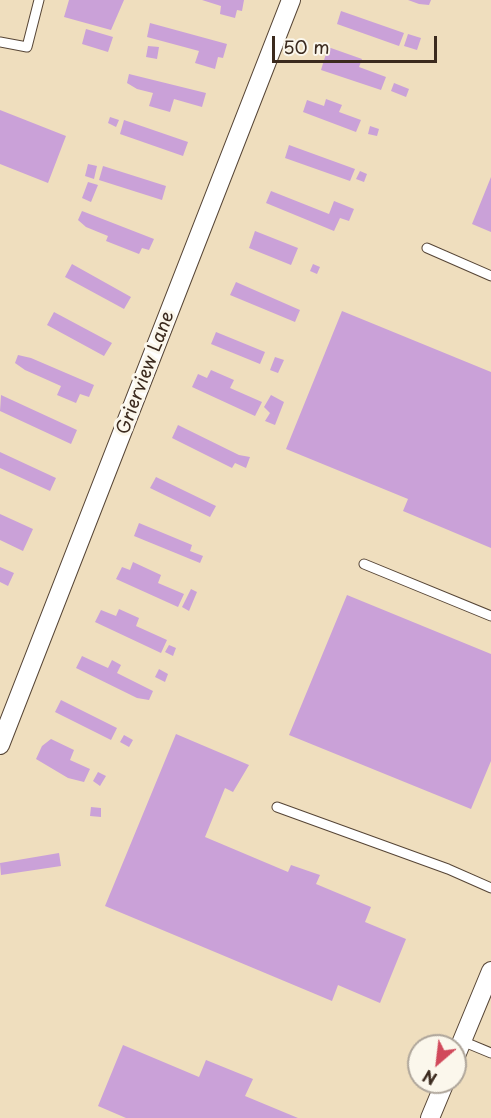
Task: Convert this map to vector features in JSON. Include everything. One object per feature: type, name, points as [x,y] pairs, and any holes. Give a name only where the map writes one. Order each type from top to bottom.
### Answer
[{"type":"street","name":"Grierview Lane","points":[[0,746],[291,0]]},
{"type":"street","points":[[464,1034],[491,971]]},
{"type":"street","points":[[430,1118],[440,1094]]},
{"type":"lane","points":[[0,42],[27,47],[39,0]]},
{"type":"lane","points":[[427,248],[491,276]]},
{"type":"lane","points":[[364,564],[491,616]]},
{"type":"lane","points":[[277,807],[448,869],[491,888]]},
{"type":"lane","points":[[467,1050],[491,1053]]},
{"type":"building","points":[[69,0],[124,0],[111,30],[64,17]]},
{"type":"building","points":[[202,0],[244,0],[242,11],[237,10],[235,18],[220,14],[221,6]]},
{"type":"building","points":[[408,0],[431,0],[429,5]]},
{"type":"building","points":[[341,11],[404,33],[399,46],[337,24]]},
{"type":"building","points":[[150,23],[227,44],[223,58],[218,57],[215,69],[195,63],[199,51],[147,37]]},
{"type":"building","points":[[86,29],[113,37],[108,52],[82,44]]},
{"type":"building","points":[[408,34],[421,38],[417,50],[404,46]]},
{"type":"building","points":[[148,46],[159,47],[157,59],[146,57]]},
{"type":"building","points":[[328,47],[362,59],[359,67],[386,77],[381,90],[321,70]]},
{"type":"building","points":[[129,74],[206,93],[202,107],[174,99],[170,112],[149,106],[153,93],[137,89],[127,83]]},
{"type":"building","points":[[394,83],[409,89],[406,97],[391,91]]},
{"type":"building","points":[[326,99],[342,105],[339,112],[361,120],[356,132],[303,112],[307,100],[324,106]]},
{"type":"building","points":[[0,110],[66,136],[48,183],[0,164]]},
{"type":"building","points":[[110,117],[119,120],[116,127],[108,123]]},
{"type":"building","points":[[124,120],[188,142],[183,156],[120,134]]},
{"type":"building","points":[[370,126],[379,129],[377,136],[368,134]]},
{"type":"building","points":[[289,145],[355,169],[350,181],[285,158]]},
{"type":"building","points":[[88,164],[97,166],[94,179],[85,176]]},
{"type":"building","points":[[103,166],[166,186],[162,200],[99,180]]},
{"type":"building","points":[[360,171],[367,174],[364,182],[356,179]]},
{"type":"building","points":[[491,177],[491,232],[472,224]]},
{"type":"building","points":[[88,182],[98,185],[91,202],[82,198]]},
{"type":"building","points":[[271,191],[329,214],[334,201],[354,209],[349,221],[340,218],[334,231],[266,203]]},
{"type":"building","points":[[82,211],[154,239],[149,250],[142,248],[139,254],[106,241],[108,236],[86,227],[78,220]]},
{"type":"building","points":[[255,231],[298,248],[291,265],[249,248]]},
{"type":"building","points":[[72,264],[131,297],[124,309],[65,277]]},
{"type":"building","points":[[313,264],[320,267],[317,274],[310,271]]},
{"type":"building","points":[[236,282],[300,310],[295,322],[230,295]]},
{"type":"building","points":[[342,311],[491,372],[491,548],[403,511],[408,499],[286,449]]},
{"type":"building","points":[[54,312],[112,343],[104,356],[47,325]]},
{"type":"building","points":[[216,332],[265,352],[260,364],[211,344]]},
{"type":"building","points":[[18,355],[31,358],[94,385],[89,397],[80,394],[76,403],[57,395],[61,386],[15,363]]},
{"type":"building","points":[[275,357],[284,360],[278,373],[270,370]]},
{"type":"building","points":[[211,370],[234,380],[230,388],[262,402],[255,416],[192,387],[198,374],[207,378]]},
{"type":"building","points":[[1,395],[77,430],[71,444],[0,411]]},
{"type":"building","points":[[271,395],[284,402],[275,425],[265,421],[270,413],[264,407]]},
{"type":"building","points":[[178,425],[239,455],[250,457],[246,468],[235,463],[232,468],[172,438]]},
{"type":"building","points":[[0,452],[56,478],[50,491],[0,468]]},
{"type":"building","points":[[156,477],[216,506],[210,517],[150,488]]},
{"type":"building","points":[[0,514],[33,529],[23,551],[0,540]]},
{"type":"building","points":[[139,523],[192,545],[190,551],[203,556],[200,563],[134,536]]},
{"type":"building","points":[[133,562],[161,575],[158,583],[184,594],[178,607],[116,579],[122,567],[130,570]]},
{"type":"building","points":[[0,567],[14,573],[8,586],[0,582]]},
{"type":"building","points":[[191,589],[197,592],[189,611],[182,607]]},
{"type":"building","points":[[347,595],[491,654],[491,761],[471,809],[289,735]]},
{"type":"building","points":[[119,609],[139,618],[136,626],[167,640],[161,653],[95,622],[101,610],[116,616]]},
{"type":"building","points":[[169,645],[176,648],[173,656],[165,652]]},
{"type":"building","points":[[82,656],[108,668],[112,660],[121,665],[117,673],[153,691],[149,700],[137,698],[76,668]]},
{"type":"building","points":[[159,669],[168,674],[165,682],[155,677]]},
{"type":"building","points":[[61,700],[117,728],[111,740],[55,712]]},
{"type":"building","points":[[176,734],[249,765],[233,792],[225,788],[205,837],[288,872],[291,865],[320,875],[316,884],[371,907],[365,922],[406,939],[380,1003],[338,985],[332,1001],[105,906]]},
{"type":"building","points":[[124,735],[133,740],[129,747],[120,742]]},
{"type":"building","points":[[51,739],[74,750],[70,760],[90,769],[84,782],[68,778],[36,759],[42,746]]},
{"type":"building","points":[[98,772],[106,776],[100,786],[93,781]]},
{"type":"building","points":[[91,807],[101,808],[101,817],[90,816]]},
{"type":"building","points":[[59,853],[61,866],[1,875],[0,863]]},
{"type":"building","points":[[123,1045],[199,1077],[206,1060],[253,1079],[245,1096],[298,1118],[126,1118],[98,1106]]}]
